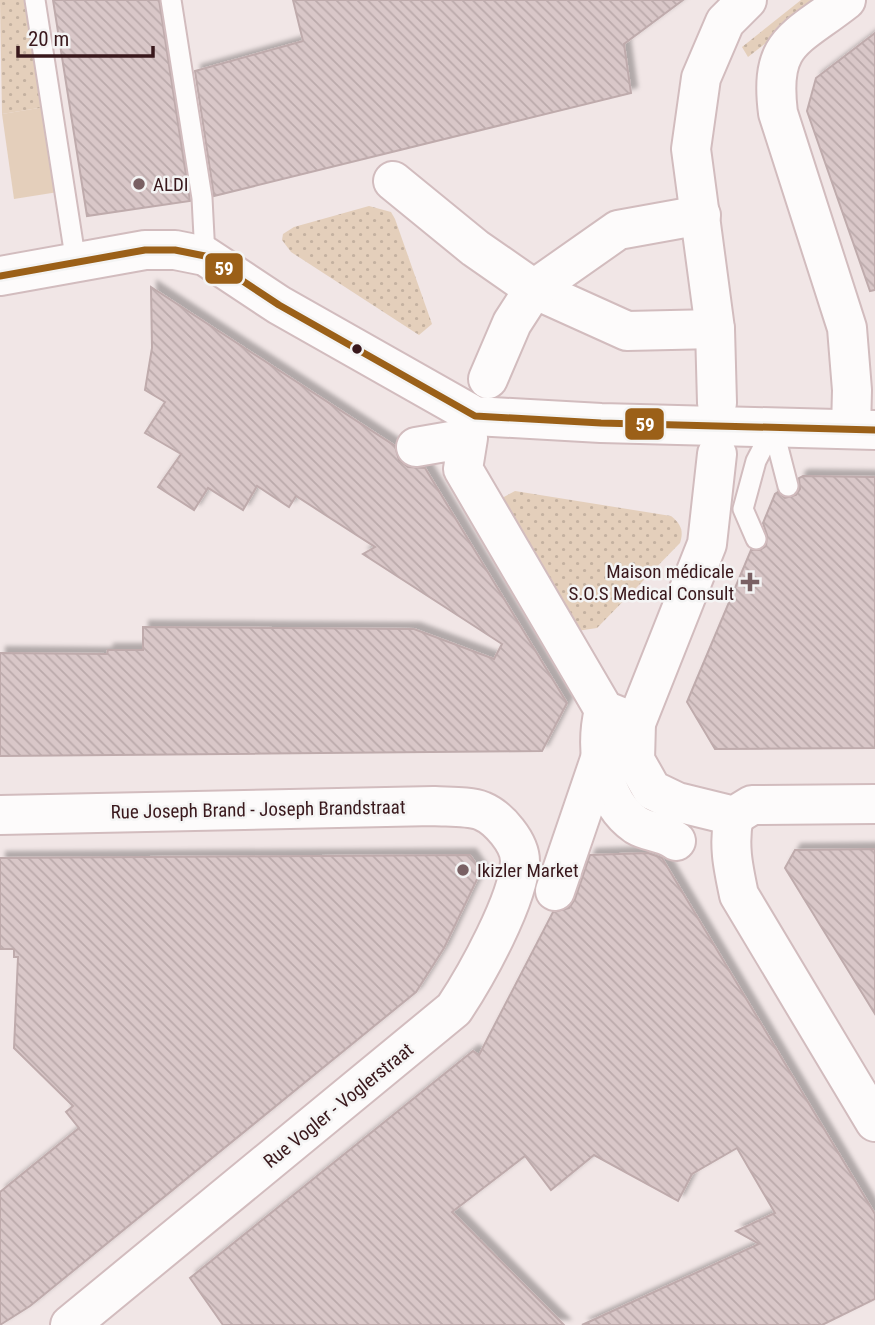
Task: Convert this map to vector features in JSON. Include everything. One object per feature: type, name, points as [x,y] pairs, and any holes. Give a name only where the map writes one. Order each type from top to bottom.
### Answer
[{"type":"street","points":[[718,403],[715,329],[691,149],[701,78],[725,22],[747,0]]},
{"type":"street","points":[[0,276],[145,250],[176,250],[205,256],[279,305],[475,416],[863,430],[852,390],[847,328],[778,113],[775,70],[780,55],[793,41],[846,0]]},
{"type":"street","points":[[393,181],[475,248],[534,289],[626,331],[715,329]]},
{"type":"street","points":[[488,379],[512,323],[534,289],[618,230],[701,215]]},
{"type":"street","points":[[416,447],[468,438],[463,468],[620,717],[635,760],[652,790],[677,802],[734,816],[752,805],[875,804]]},
{"type":"street","points":[[676,841],[667,834],[636,825],[614,797],[600,759],[598,734],[620,717],[707,544],[718,454]]},
{"type":"street","points":[[555,891],[600,759]]},
{"type":"street","name":"Rue Joseph Brand - Joseph Brandstraat","points":[[0,815],[434,806],[482,811],[508,832]]},
{"type":"street","points":[[734,816],[730,853],[739,895],[875,1122]]},
{"type":"street","name":"Rue Vogler - Voglerstraat","points":[[70,1325],[454,1009],[468,988],[516,888],[520,858],[508,832]]},
{"type":"lane","points":[[35,0],[76,263]]},
{"type":"lane","points":[[171,0],[202,198],[205,256]]},
{"type":"lane","points":[[773,428],[788,486]]},
{"type":"lane","points":[[756,539],[743,509],[756,461],[773,428]]},
{"type":"shaded area","points":[[0,0],[28,0],[45,107],[2,114]]},
{"type":"shaded area","points":[[801,0],[821,0],[748,57],[742,47]]},
{"type":"shaded area","points":[[45,107],[58,192],[14,199],[2,114]]},
{"type":"shaded area","points":[[369,206],[391,212],[395,219],[432,324],[419,335],[291,252],[282,240],[283,234],[294,227]]},
{"type":"shaded area","points":[[515,491],[671,516],[681,528],[680,543],[597,628],[577,631],[502,498]]},
{"type":"building","points":[[53,0],[159,0],[190,201],[87,216]]},
{"type":"building","points":[[293,0],[683,0],[624,44],[631,93],[214,196],[195,71],[303,41]]},
{"type":"building","points":[[875,33],[875,290],[870,291],[807,111],[816,78]]},
{"type":"building","points":[[151,287],[395,446],[399,460],[408,467],[425,468],[567,703],[542,751],[0,756],[0,653],[107,654],[108,650],[143,650],[143,627],[414,629],[494,659],[502,644],[363,554],[375,547],[296,496],[289,507],[257,486],[243,510],[208,488],[194,510],[158,487],[181,454],[145,433],[165,402],[145,390],[152,348]]},
{"type":"building","points":[[875,477],[875,748],[715,749],[687,702],[751,550],[760,550],[766,546],[767,535],[763,523],[775,494],[778,492],[785,498],[796,495],[800,489],[799,478]]},
{"type":"building","points":[[875,849],[875,1014],[785,868],[795,850]]},
{"type":"building","points":[[648,853],[662,858],[875,1214],[875,1299],[822,1325],[582,1325],[759,1244],[736,1231],[775,1213],[737,1148],[692,1174],[678,1201],[594,1155],[551,1190],[525,1156],[452,1212],[564,1325],[223,1325],[190,1278],[473,1051],[479,1055],[553,912],[569,908],[575,899],[590,855]]},
{"type":"building","points":[[470,855],[481,871],[444,948],[416,992],[30,1306],[0,1325],[0,1192],[79,1128],[66,1112],[73,1106],[14,1048],[18,957],[14,957],[14,949],[0,949],[0,858]]},
{"type":"transit line","name":"59","points":[[0,276],[145,250],[175,250],[205,256],[279,305],[475,416],[601,423],[875,430]]},
{"type":"place","name":"ALDI","points":[[139,184]]},
{"type":"place","name":"Maison médicale S.O.S Medical Consult","points":[[750,582]]},
{"type":"place","name":"Ikizler Market","points":[[463,870]]}]
